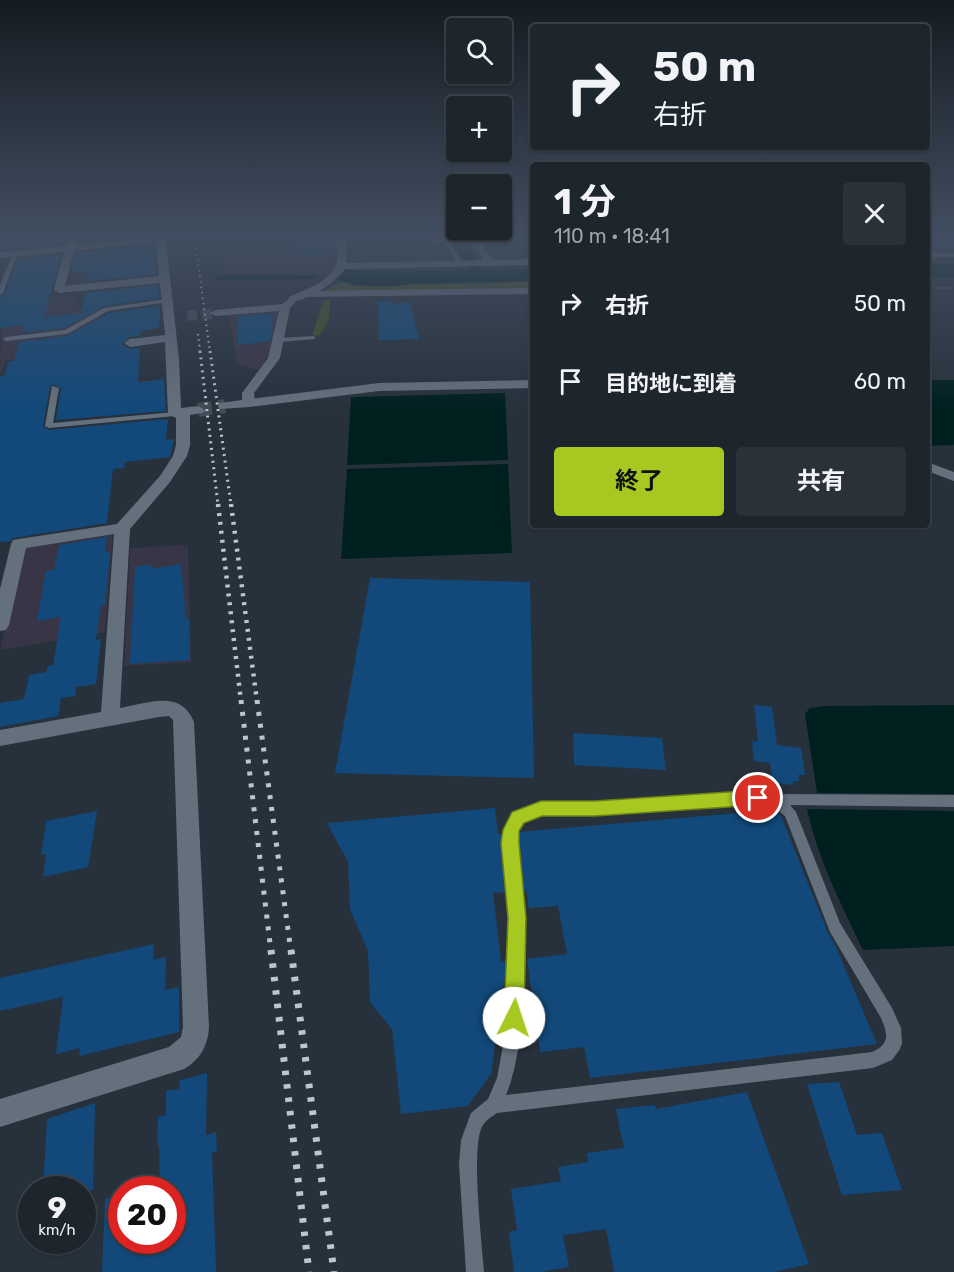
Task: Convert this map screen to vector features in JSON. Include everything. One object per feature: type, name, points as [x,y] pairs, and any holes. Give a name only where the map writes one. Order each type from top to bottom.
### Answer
[{"type":"street","points":[[110,718],[122,528],[174,468],[183,445],[171,338],[173,317],[166,291]]},
{"type":"street","points":[[249,403],[248,393],[274,358],[294,300],[310,291]]},
{"type":"street","points":[[216,313],[294,300],[522,291]]},
{"type":"street","points":[[129,343],[171,338]]},
{"type":"street","points":[[225,406],[358,389],[530,384]]},
{"type":"street","points":[[179,413],[198,410]]},
{"type":"street","points":[[930,467],[954,477]]},
{"type":"street","points":[[0,625],[19,544],[122,528]]},
{"type":"street","points":[[0,738],[167,708],[174,709],[182,717],[195,1040],[187,1052],[174,1059],[0,1113]]},
{"type":"lane","points":[[6,339],[68,332],[106,309],[167,301]]},
{"type":"lane","points":[[279,340],[313,339]]},
{"type":"lane","points":[[55,388],[49,426],[179,413]]},
{"type":"lane","points":[[475,1272],[468,1164],[469,1140],[477,1119],[494,1105],[505,1078],[516,1001],[517,918],[510,843],[511,830],[518,818],[541,808],[595,809],[758,798],[954,801]]},
{"type":"lane","points":[[494,1105],[873,1060],[886,1054],[894,1043],[893,1028],[887,1013],[835,927],[790,812],[772,800]]},
{"type":"shaded area","points":[[76,296],[74,309],[102,306],[95,350],[6,360],[0,375],[2,303]]},
{"type":"shaded area","points":[[279,310],[270,353],[259,370],[237,364],[229,314]]},
{"type":"shaded area","points":[[930,380],[954,380],[954,445],[930,446]]},
{"type":"shaded area","points":[[505,393],[508,460],[347,465],[351,397]]},
{"type":"shaded area","points":[[508,464],[512,553],[341,559],[347,469]]},
{"type":"shaded area","points":[[113,533],[105,632],[0,650],[24,546]]},
{"type":"shaded area","points":[[188,545],[191,662],[124,666],[130,548]]},
{"type":"shaded area","points":[[954,705],[954,794],[817,793],[805,714],[810,708]]},
{"type":"shaded area","points":[[807,809],[954,811],[954,946],[863,950],[824,863]]},
{"type":"green space","points":[[327,299],[330,301],[329,319],[320,335],[312,336],[323,301]]},
{"type":"building","points":[[6,291],[51,291],[44,317],[81,313],[85,293],[158,291],[159,298],[104,306],[64,328],[22,333],[24,325],[0,328],[0,297]]},
{"type":"building","points":[[394,301],[394,304],[410,302],[419,339],[379,340],[378,302]]},
{"type":"building","points":[[160,306],[159,328],[141,331],[140,336],[129,337],[122,344],[129,349],[140,348],[138,382],[164,379],[166,411],[56,420],[61,388],[53,384],[50,386],[43,426],[49,430],[168,419],[166,440],[174,439],[170,457],[125,462],[124,468],[113,469],[107,523],[0,542],[0,376],[4,376],[9,361],[14,361],[19,342],[67,336],[109,313]]},
{"type":"building","points":[[274,314],[270,341],[238,345],[238,316]]},
{"type":"building","points":[[107,537],[105,551],[110,552],[105,605],[101,605],[96,640],[101,639],[96,684],[76,687],[75,696],[61,698],[58,716],[0,727],[0,703],[24,699],[29,675],[46,672],[48,666],[53,665],[61,617],[37,621],[46,571],[54,570],[59,545]]},
{"type":"building","points":[[152,564],[151,569],[181,564],[186,619],[189,619],[190,660],[130,664],[135,567]]},
{"type":"building","points":[[370,578],[530,582],[534,778],[335,773]]},
{"type":"building","points":[[754,705],[772,707],[777,745],[801,748],[805,775],[798,775],[799,781],[793,781],[793,785],[776,783],[775,778],[772,778],[770,763],[754,761],[752,741],[758,742]]},
{"type":"building","points":[[573,733],[662,738],[666,770],[574,765]]},
{"type":"building","points":[[495,808],[498,834],[502,834],[505,892],[493,893],[501,962],[507,961],[491,1074],[468,1106],[401,1114],[392,1029],[370,1002],[368,951],[350,909],[348,862],[327,823]]},
{"type":"building","points":[[774,810],[781,816],[828,933],[877,1044],[590,1078],[584,1047],[540,1052],[527,959],[567,954],[558,906],[529,908],[526,890],[523,890],[519,832]]},
{"type":"building","points":[[97,811],[88,867],[43,877],[46,854],[41,855],[46,821]]},
{"type":"building","points":[[154,944],[153,960],[166,957],[165,990],[179,987],[179,1032],[79,1056],[80,1048],[56,1054],[63,997],[0,1011],[0,978]]},
{"type":"building","points":[[207,1073],[206,1135],[216,1132],[217,1151],[212,1152],[216,1272],[102,1272],[105,1199],[108,1198],[108,1254],[186,1254],[186,1176],[160,1176],[159,1145],[157,1146],[158,1117],[166,1115],[166,1091],[179,1089],[180,1080]]},
{"type":"building","points":[[839,1082],[857,1135],[882,1133],[902,1190],[842,1195],[807,1084]]},
{"type":"building","points":[[747,1092],[809,1264],[774,1272],[614,1272],[606,1229],[563,1235],[569,1267],[540,1272],[514,1272],[509,1232],[517,1230],[511,1189],[561,1181],[558,1167],[588,1162],[587,1153],[624,1148],[616,1109],[655,1105],[656,1109]]},
{"type":"building","points":[[95,1103],[93,1176],[44,1176],[47,1119]]},
{"type":"tunnel","points":[[187,316],[216,313]]},
{"type":"tunnel","points":[[198,410],[225,406]]},
{"type":"railway","points":[[202,291],[210,352]]},
{"type":"railway","points":[[198,334],[200,352]]},
{"type":"railway","points":[[200,351],[218,505]]},
{"type":"railway","points":[[210,351],[231,505]]},
{"type":"railway","points":[[218,504],[241,701]]},
{"type":"railway","points":[[231,504],[257,701]]},
{"type":"railway","points":[[241,700],[271,952]]},
{"type":"railway","points":[[257,700],[291,952]]},
{"type":"railway","points":[[271,950],[309,1272]]},
{"type":"railway","points":[[291,950],[334,1272]]},
{"type":"route","points":[[514,1018],[517,918],[510,843],[511,830],[518,818],[541,808],[595,809],[758,798]]}]
